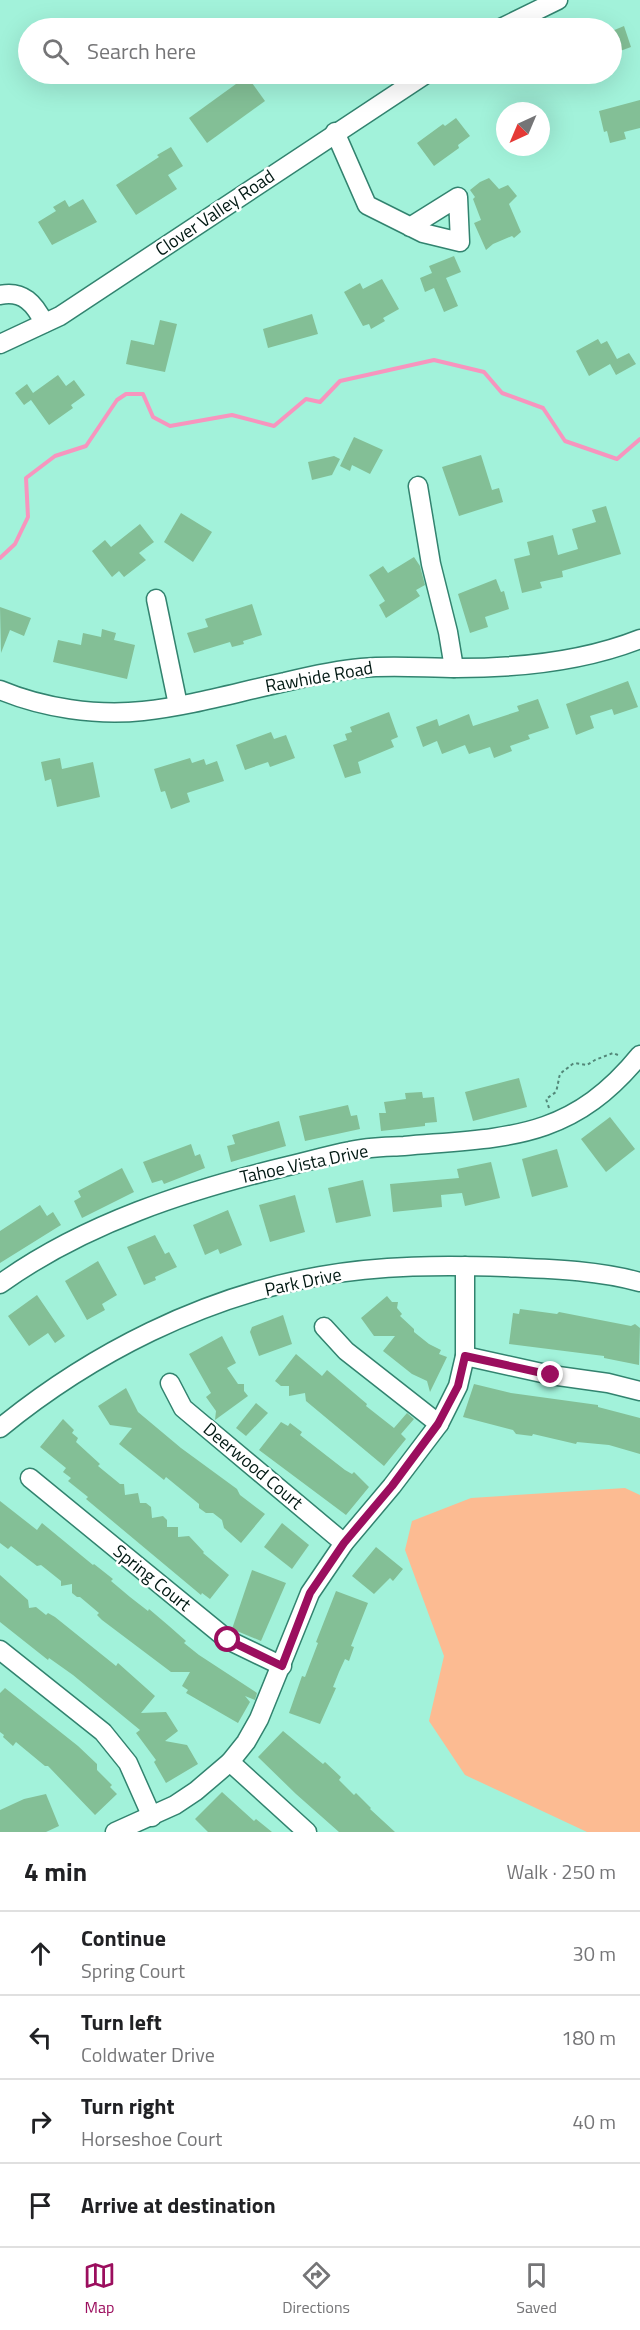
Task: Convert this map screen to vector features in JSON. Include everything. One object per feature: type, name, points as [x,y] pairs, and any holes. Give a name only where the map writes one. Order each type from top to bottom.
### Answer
[{"type":"street","points":[[521,18],[558,0]]},
{"type":"street","name":"Clover Valley Road","points":[[0,344],[60,316],[410,84]]},
{"type":"street","points":[[335,132],[367,205],[410,227]]},
{"type":"street","points":[[0,295],[9,293],[29,300],[37,308],[44,323]]},
{"type":"street","points":[[418,486],[431,564],[448,632],[454,668]]},
{"type":"street","points":[[156,599],[178,705]]},
{"type":"street","name":"Rawhide Road","points":[[0,690],[54,706],[104,712],[142,711],[335,671],[386,666],[495,667],[556,661],[640,639]]},
{"type":"street","name":"Tahoe Vista Drive","points":[[0,1284],[18,1271],[87,1234],[165,1201],[208,1186],[351,1150],[495,1138],[537,1130],[571,1116],[602,1096],[634,1062]]},
{"type":"street","points":[[115,1832],[152,1817],[196,1791],[230,1762],[246,1742],[260,1719],[310,1593],[344,1543],[392,1486],[438,1424],[458,1386],[465,1356],[465,1266]]},
{"type":"street","name":"Park Drive","points":[[0,1428],[27,1406],[87,1366],[144,1335],[203,1309],[320,1276],[386,1267],[465,1266],[609,1274],[640,1282]]},
{"type":"street","points":[[324,1327],[346,1351],[438,1424]]},
{"type":"street","points":[[465,1356],[640,1391]]},
{"type":"street","name":"Deerwood Court","points":[[170,1383],[183,1408],[344,1543]]},
{"type":"street","name":"Spring Court","points":[[30,1478],[228,1640],[282,1666]]},
{"type":"street","points":[[0,1650],[103,1732],[128,1763],[152,1817]]},
{"type":"street","points":[[230,1762],[307,1832]]},
{"type":"path","points":[[556,1122],[546,1099],[556,1092],[557,1079],[561,1070],[573,1063],[590,1065],[595,1060],[613,1053],[634,1062]]},
{"type":"shaded area","points":[[625,1488],[640,1495],[640,1832],[587,1832],[465,1775],[429,1721],[444,1656],[405,1550],[412,1521],[471,1498]]},
{"type":"building","points":[[624,26],[631,47],[622,50],[622,27]]},
{"type":"building","points":[[236,84],[253,84],[265,101],[207,143],[189,118]]},
{"type":"building","points":[[640,100],[640,128],[624,132],[626,139],[610,143],[607,131],[604,132],[599,111]]},
{"type":"building","points":[[456,118],[470,136],[458,145],[459,148],[434,166],[417,143],[443,124],[445,126]]},
{"type":"building","points":[[171,147],[183,166],[168,175],[177,189],[136,215],[116,185]]},
{"type":"building","points":[[489,178],[499,189],[508,185],[517,196],[509,204],[521,232],[514,238],[512,236],[493,244],[486,250],[474,223],[481,220],[473,199],[475,197],[470,190]]},
{"type":"building","points":[[83,199],[97,222],[52,245],[38,222],[56,211],[53,207],[65,200],[69,207]]},
{"type":"building","points":[[454,256],[461,272],[446,278],[458,306],[444,312],[434,288],[425,292],[420,278],[432,273],[429,266]]},
{"type":"building","points":[[382,279],[399,309],[383,318],[385,321],[371,329],[369,324],[363,326],[344,292],[360,283],[363,289]]},
{"type":"building","points":[[312,314],[318,334],[268,348],[263,329]]},
{"type":"building","points":[[160,320],[177,324],[165,372],[126,364],[131,340],[154,345]]},
{"type":"building","points":[[598,339],[601,344],[607,341],[617,359],[629,353],[636,364],[616,375],[610,364],[589,376],[576,351]]},
{"type":"building","points":[[58,375],[66,386],[74,380],[85,395],[71,405],[73,408],[49,425],[31,400],[24,405],[15,393],[27,384],[33,393]]},
{"type":"building","points":[[354,437],[383,450],[370,474],[352,465],[350,471],[340,466]]},
{"type":"building","points":[[481,455],[492,490],[499,488],[503,502],[459,516],[442,467]]},
{"type":"building","points":[[334,456],[340,459],[332,475],[312,480],[308,462]]},
{"type":"building","points":[[606,506],[621,554],[562,571],[563,577],[540,582],[542,588],[522,593],[514,559],[530,555],[527,542],[553,535],[558,555],[578,549],[572,529],[596,522],[592,510]]},
{"type":"building","points":[[181,513],[212,532],[193,562],[164,542]]},
{"type":"building","points":[[140,524],[154,542],[139,553],[146,560],[124,577],[119,571],[112,577],[92,551],[105,540],[111,547]]},
{"type":"building","points":[[414,557],[420,566],[425,585],[416,590],[420,596],[386,618],[379,605],[385,601],[369,575],[383,566],[388,573]]},
{"type":"building","points":[[496,579],[501,592],[504,591],[509,609],[485,617],[488,627],[470,633],[458,594]]},
{"type":"building","points":[[252,604],[262,635],[243,641],[244,644],[232,647],[230,642],[194,653],[187,633],[208,627],[205,619]]},
{"type":"building","points":[[0,607],[31,618],[24,636],[10,630],[1,653]]},
{"type":"building","points":[[102,629],[116,633],[114,640],[135,645],[127,679],[53,662],[58,640],[81,645],[83,633],[101,637]]},
{"type":"building","points":[[628,681],[638,707],[614,715],[612,709],[590,716],[594,728],[576,735],[566,704]]},
{"type":"building","points":[[538,699],[549,728],[528,735],[530,739],[510,746],[512,751],[494,758],[490,747],[469,754],[465,745],[442,754],[437,741],[423,747],[416,727],[437,719],[439,726],[469,714],[473,726],[519,711],[517,706]]},
{"type":"building","points":[[389,712],[398,737],[391,740],[394,747],[358,762],[361,773],[345,778],[333,745],[347,740],[345,734],[352,732],[350,727]]},
{"type":"building","points":[[271,732],[274,739],[286,735],[295,758],[270,767],[268,762],[245,770],[236,745]]},
{"type":"building","points":[[60,758],[62,769],[93,762],[100,797],[57,807],[51,779],[45,781],[41,762]]},
{"type":"building","points":[[190,758],[192,763],[204,759],[206,765],[217,761],[224,781],[187,793],[190,802],[171,809],[165,791],[161,792],[154,769]]},
{"type":"building","points":[[519,1078],[527,1107],[473,1121],[465,1092]]},
{"type":"building","points":[[422,1092],[423,1098],[434,1097],[437,1122],[425,1123],[425,1126],[381,1131],[379,1113],[386,1113],[384,1102],[406,1099],[405,1093]]},
{"type":"building","points":[[348,1105],[351,1116],[357,1115],[360,1129],[305,1141],[299,1116]]},
{"type":"building","points":[[610,1117],[635,1149],[606,1172],[581,1139]]},
{"type":"building","points":[[279,1121],[286,1146],[231,1162],[227,1146],[235,1144],[232,1135]]},
{"type":"building","points":[[191,1144],[195,1156],[200,1154],[205,1168],[164,1184],[162,1180],[152,1183],[143,1162]]},
{"type":"building","points":[[557,1149],[568,1187],[532,1197],[522,1159]]},
{"type":"building","points":[[491,1162],[500,1198],[465,1206],[462,1193],[441,1195],[442,1207],[393,1212],[390,1184],[459,1178],[457,1169]]},
{"type":"building","points":[[122,1168],[134,1192],[82,1218],[74,1201],[81,1197],[78,1191]]},
{"type":"building","points":[[363,1180],[371,1216],[336,1223],[328,1188]]},
{"type":"building","points":[[295,1195],[305,1232],[270,1242],[259,1205]]},
{"type":"building","points":[[40,1205],[47,1216],[53,1212],[61,1225],[0,1263],[0,1231]]},
{"type":"building","points":[[228,1210],[242,1245],[220,1254],[218,1249],[205,1255],[193,1225]]},
{"type":"building","points":[[155,1235],[165,1254],[169,1252],[177,1267],[144,1285],[127,1247]]},
{"type":"building","points":[[98,1261],[117,1295],[102,1304],[105,1310],[87,1320],[65,1281]]},
{"type":"building","points":[[37,1295],[65,1336],[55,1343],[48,1333],[29,1346],[8,1316]]},
{"type":"building","points":[[387,1296],[392,1302],[398,1302],[397,1308],[402,1314],[400,1316],[414,1329],[414,1332],[441,1350],[439,1354],[447,1357],[430,1392],[427,1381],[412,1374],[383,1351],[395,1336],[374,1336],[361,1318]]},
{"type":"building","points":[[520,1309],[557,1314],[559,1312],[631,1326],[635,1324],[640,1328],[639,1365],[604,1358],[604,1356],[509,1344],[513,1313],[519,1314]]},
{"type":"building","points":[[283,1315],[292,1344],[259,1356],[250,1332],[252,1327]]},
{"type":"building","points":[[222,1336],[236,1363],[227,1368],[238,1384],[244,1384],[244,1391],[248,1396],[215,1420],[216,1411],[206,1397],[211,1393],[189,1354]]},
{"type":"building","points":[[296,1354],[322,1376],[327,1370],[394,1428],[407,1413],[414,1419],[401,1434],[406,1439],[384,1466],[306,1401],[305,1393],[289,1396],[289,1386],[281,1386],[275,1381]]},
{"type":"building","points":[[474,1384],[511,1393],[598,1405],[598,1407],[640,1418],[640,1454],[609,1445],[577,1442],[576,1444],[533,1434],[532,1436],[516,1434],[513,1430],[463,1417]]},
{"type":"building","points":[[126,1388],[138,1412],[181,1448],[237,1489],[240,1495],[265,1514],[241,1543],[224,1528],[222,1520],[213,1513],[206,1513],[199,1508],[199,1504],[166,1477],[164,1480],[119,1444],[132,1428],[110,1425],[98,1406]]},
{"type":"building","points":[[256,1403],[268,1413],[246,1436],[236,1428]]},
{"type":"building","points":[[63,1419],[74,1430],[72,1433],[78,1438],[76,1442],[100,1464],[98,1466],[120,1484],[124,1484],[125,1495],[138,1493],[140,1503],[146,1503],[151,1507],[152,1518],[163,1516],[167,1520],[167,1527],[178,1527],[178,1537],[189,1536],[203,1553],[229,1575],[210,1599],[202,1593],[201,1595],[86,1499],[88,1497],[68,1481],[71,1478],[63,1472],[66,1468],[40,1447]]},
{"type":"building","points":[[281,1422],[288,1426],[290,1423],[302,1432],[300,1435],[345,1470],[352,1474],[354,1472],[369,1487],[346,1515],[259,1450]]},
{"type":"building","points":[[0,1501],[37,1530],[42,1523],[113,1579],[111,1581],[130,1597],[148,1611],[149,1609],[199,1655],[257,1693],[255,1700],[245,1696],[250,1702],[238,1723],[186,1693],[188,1690],[182,1686],[190,1672],[171,1672],[102,1620],[97,1615],[99,1613],[72,1593],[72,1584],[61,1586],[61,1581],[41,1565],[37,1566],[11,1546],[8,1549],[0,1543]]},
{"type":"building","points":[[282,1523],[309,1545],[292,1569],[264,1547]]},
{"type":"building","points":[[376,1547],[403,1569],[393,1581],[390,1578],[374,1594],[352,1576]]},
{"type":"building","points":[[252,1570],[286,1583],[261,1641],[232,1629]]},
{"type":"building","points":[[0,1575],[28,1600],[29,1608],[36,1607],[46,1615],[48,1613],[55,1617],[116,1666],[118,1663],[155,1696],[141,1713],[166,1712],[178,1731],[165,1741],[187,1745],[198,1764],[166,1783],[154,1762],[156,1760],[136,1733],[140,1730],[73,1675],[49,1658],[48,1660],[0,1622]]},
{"type":"building","points":[[336,1591],[368,1603],[351,1646],[354,1647],[349,1661],[345,1659],[339,1672],[333,1687],[336,1688],[320,1724],[289,1713],[302,1676],[305,1677]]},
{"type":"building","points":[[5,1688],[78,1746],[97,1764],[97,1770],[112,1785],[110,1787],[117,1794],[95,1815],[48,1766],[16,1742],[13,1746],[3,1737],[4,1735],[0,1732],[0,1693]]},
{"type":"building","points":[[283,1731],[323,1764],[325,1762],[341,1777],[339,1780],[354,1795],[356,1793],[395,1832],[339,1832],[296,1794],[258,1757]]},
{"type":"building","points":[[222,1792],[254,1821],[256,1819],[272,1832],[208,1832],[195,1819]]},
{"type":"building","points":[[46,1794],[59,1826],[46,1832],[0,1832],[0,1810],[24,1799]]},
{"type":"waterway","points":[[0,558],[15,544],[28,517],[26,478],[55,456],[86,446],[117,400],[126,394],[143,394],[153,417],[170,426],[232,415],[274,426],[306,399],[320,402],[340,381],[434,360],[484,372],[502,393],[543,408],[565,441],[617,459],[640,439]]},
{"type":"route","points":[[228,1640],[282,1666],[310,1593],[344,1543],[392,1486],[438,1424],[458,1386],[465,1356],[551,1375]]}]
